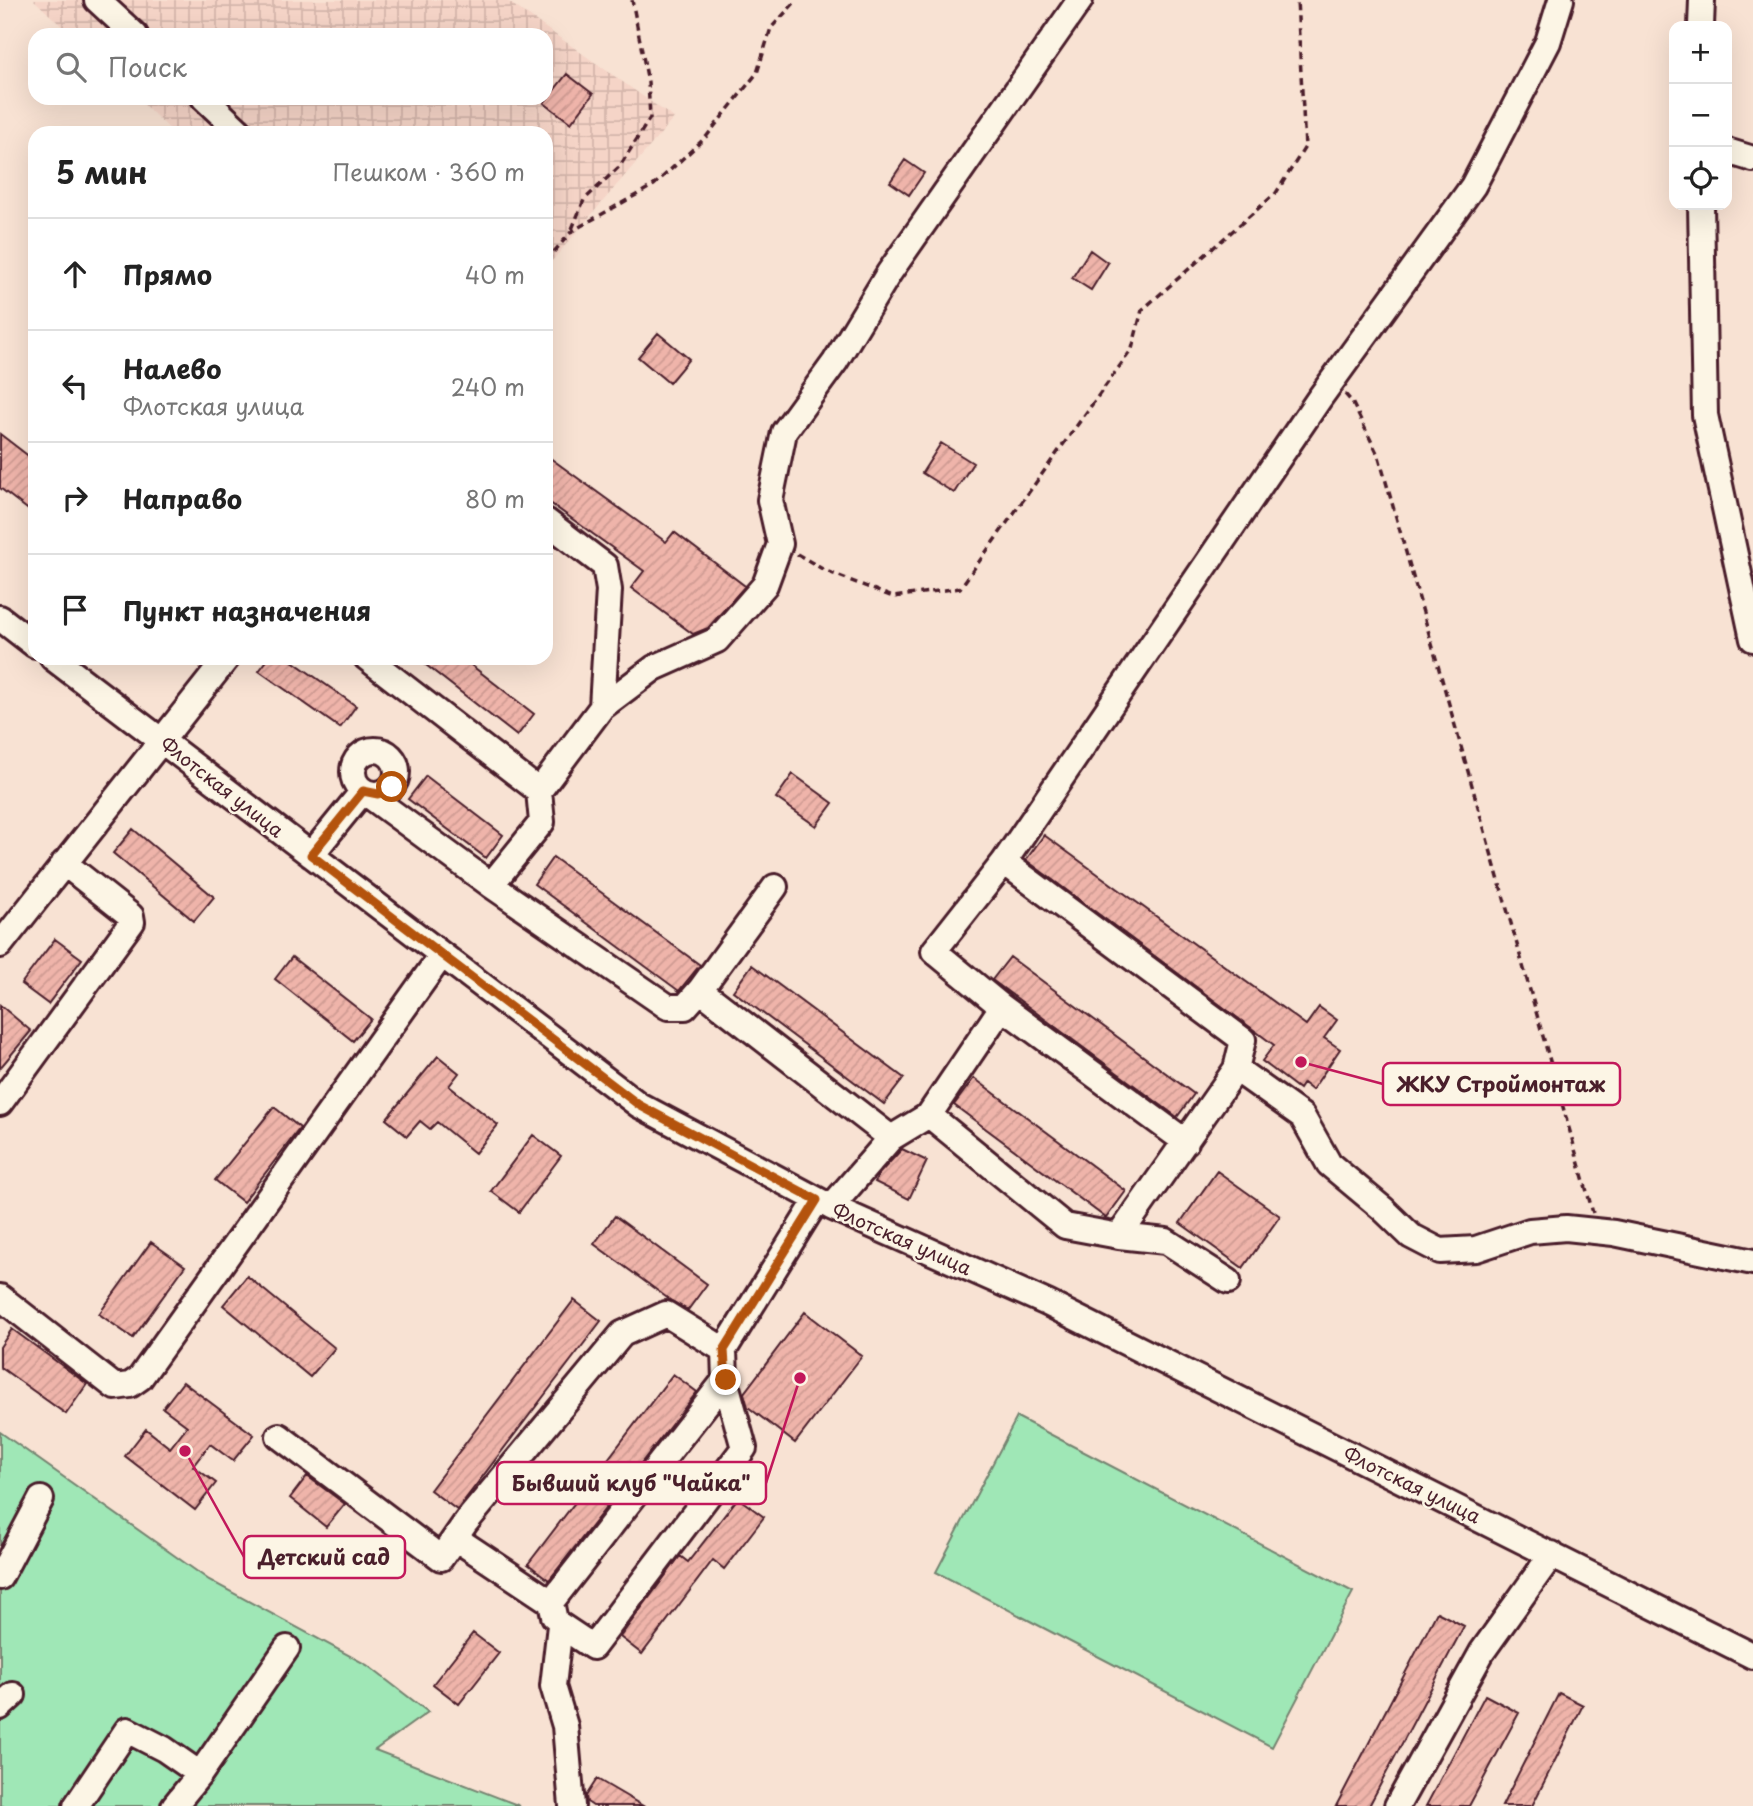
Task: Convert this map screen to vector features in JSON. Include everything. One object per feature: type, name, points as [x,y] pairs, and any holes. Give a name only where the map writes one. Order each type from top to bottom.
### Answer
[{"type":"street","points":[[97,0],[127,28]]},
{"type":"street","points":[[491,885],[542,822],[539,791],[602,707],[654,668],[717,640],[765,585],[780,544],[770,500],[784,432],[835,362],[890,273],[1080,0]]},
{"type":"street","points":[[1186,1142],[1002,1007],[934,951],[1004,862],[1333,379],[1474,186],[1548,42],[1561,0]]},
{"type":"street","points":[[1701,21],[1702,0]]},
{"type":"street","points":[[212,105],[234,126]]},
{"type":"street","points":[[1732,153],[1753,159]]},
{"type":"street","points":[[1701,210],[1705,415],[1753,639]]},
{"type":"street","points":[[553,526],[605,566],[609,590],[602,707]]},
{"type":"street","points":[[0,618],[28,640]]},
{"type":"street","name":"Флотская улица","points":[[62,665],[639,1105],[824,1204],[1047,1303],[1753,1656]]},
{"type":"street","points":[[0,945],[221,665]]},
{"type":"street","points":[[376,665],[539,791]]},
{"type":"street","points":[[311,855],[363,791],[491,885],[668,1007],[685,1007],[775,887]]},
{"type":"street","points":[[1004,862],[1242,1040],[1236,1069],[1119,1236]]},
{"type":"street","points":[[0,1103],[132,922],[131,916],[64,863]]},
{"type":"street","points":[[0,1297],[115,1387],[130,1385],[140,1378],[441,956]]},
{"type":"street","points":[[700,990],[891,1138]]},
{"type":"street","points":[[455,1538],[551,1602],[556,1621],[593,1647],[744,1448],[726,1380],[724,1350],[824,1204],[891,1138],[929,1115],[1002,1007]]},
{"type":"street","points":[[1236,1069],[1302,1115],[1329,1164],[1383,1209],[1410,1236],[1440,1251],[1476,1249],[1530,1231],[1566,1228],[1598,1231],[1753,1262]]},
{"type":"street","points":[[929,1115],[1065,1226],[1166,1241],[1228,1281]]},
{"type":"street","points":[[279,1436],[441,1558],[622,1334],[666,1314],[724,1350]]},
{"type":"street","points":[[551,1602],[726,1380]]},
{"type":"street","points":[[0,1577],[41,1499]]},
{"type":"street","points":[[1397,1806],[1482,1652],[1552,1554]]},
{"type":"street","points":[[560,1625],[553,1686],[565,1726],[572,1806]]},
{"type":"street","points":[[174,1806],[200,1774],[288,1648]]},
{"type":"street","points":[[76,1806],[127,1730],[164,1749],[200,1774]]},
{"type":"path","points":[[572,231],[583,200],[620,166],[650,118],[648,82],[632,0]]},
{"type":"path","points":[[553,253],[572,231],[654,185],[706,137],[757,73],[771,28],[797,0]]},
{"type":"path","points":[[780,544],[826,571],[893,597],[960,588],[1132,349],[1142,310],[1276,193],[1306,147],[1297,0]]},
{"type":"path","points":[[1333,379],[1352,402],[1379,457],[1598,1231]]},
{"type":"shaded area","points":[[34,0],[506,0],[546,28],[64,28]]},
{"type":"shaded area","points":[[553,33],[674,118],[553,260],[553,126],[167,126],[144,105],[553,105]]},
{"type":"green space","points":[[1017,1417],[1353,1592],[1272,1747],[936,1572]]},
{"type":"green space","points":[[0,1432],[209,1580],[367,1665],[428,1712],[375,1750],[520,1806],[0,1806]]},
{"type":"building","points":[[567,74],[593,94],[571,123],[547,105],[553,105],[553,92]]},
{"type":"building","points":[[905,160],[924,173],[909,195],[890,182]]},
{"type":"building","points":[[1090,250],[1108,263],[1091,290],[1072,278]]},
{"type":"building","points":[[658,333],[689,359],[669,383],[638,357]]},
{"type":"building","points":[[0,434],[28,456],[28,510],[0,488]]},
{"type":"building","points":[[941,443],[973,463],[954,493],[922,473]]},
{"type":"building","points":[[553,460],[666,542],[674,532],[745,586],[708,628],[693,634],[631,588],[644,571],[553,505]]},
{"type":"building","points":[[264,665],[298,665],[356,706],[340,728],[259,671]]},
{"type":"building","points":[[426,665],[471,665],[534,714],[517,736]]},
{"type":"building","points":[[793,774],[833,803],[816,826],[776,798]]},
{"type":"building","points":[[426,776],[503,835],[486,858],[408,799]]},
{"type":"building","points":[[133,829],[214,897],[194,921],[113,853]]},
{"type":"building","points":[[1044,835],[1306,1025],[1319,1007],[1337,1020],[1324,1038],[1340,1049],[1312,1090],[1303,1083],[1299,1089],[1262,1061],[1274,1045],[1026,860]]},
{"type":"building","points":[[553,857],[700,965],[679,991],[534,884]]},
{"type":"building","points":[[55,939],[82,959],[48,1004],[21,984]]},
{"type":"building","points":[[292,957],[371,1019],[353,1041],[275,979]]},
{"type":"building","points":[[1010,957],[1194,1094],[1177,1117],[992,980]]},
{"type":"building","points":[[752,965],[904,1078],[884,1104],[733,991]]},
{"type":"building","points":[[0,1005],[31,1031],[0,1068]]},
{"type":"building","points":[[438,1056],[459,1073],[449,1086],[498,1125],[475,1153],[437,1122],[430,1129],[420,1121],[407,1136],[386,1119]]},
{"type":"building","points":[[974,1078],[1126,1191],[1106,1218],[954,1105]]},
{"type":"building","points":[[274,1107],[300,1128],[243,1202],[215,1180]]},
{"type":"building","points":[[533,1135],[561,1156],[519,1212],[491,1191]]},
{"type":"building","points":[[902,1149],[927,1161],[909,1199],[875,1182],[878,1175]]},
{"type":"building","points":[[1217,1171],[1280,1216],[1243,1268],[1180,1223]]},
{"type":"building","points":[[615,1216],[707,1284],[688,1310],[670,1300],[594,1244]]},
{"type":"building","points":[[151,1242],[185,1266],[133,1338],[99,1314]]},
{"type":"building","points":[[247,1276],[335,1348],[310,1377],[223,1305]]},
{"type":"building","points":[[574,1300],[601,1321],[457,1510],[430,1490]]},
{"type":"building","points":[[805,1312],[862,1356],[795,1443],[748,1407],[744,1393]]},
{"type":"building","points":[[12,1329],[87,1384],[66,1414],[0,1367],[0,1347]]},
{"type":"building","points":[[673,1374],[697,1392],[549,1580],[528,1564]]},
{"type":"building","points":[[183,1382],[254,1435],[233,1461],[210,1444],[193,1466],[216,1483],[195,1510],[125,1456],[146,1429],[170,1448],[187,1426],[163,1408]]},
{"type":"building","points":[[307,1476],[345,1504],[326,1527],[290,1498]]},
{"type":"building","points":[[738,1498],[764,1517],[724,1569],[713,1560],[642,1654],[620,1637],[680,1556],[688,1562]]},
{"type":"building","points":[[1437,1612],[1464,1626],[1369,1806],[1336,1806]]},
{"type":"building","points":[[473,1633],[499,1653],[459,1704],[433,1684]]},
{"type":"building","points":[[1559,1693],[1583,1705],[1532,1806],[1502,1806]]},
{"type":"building","points":[[1485,1695],[1519,1713],[1469,1806],[1426,1806]]},
{"type":"building","points":[[597,1779],[643,1806],[593,1806],[587,1802],[586,1796]]},
{"type":"place","name":"ЖКУ Строймонтаж","points":[[1301,1062]]},
{"type":"place","name":"Бывший клуб \"Чайка\"","points":[[800,1378]]},
{"type":"place","name":"Детский сад","points":[[185,1451]]},
{"type":"route","points":[[392,787],[378,794],[363,791],[311,855],[639,1105],[817,1200],[724,1350],[726,1380]]}]
